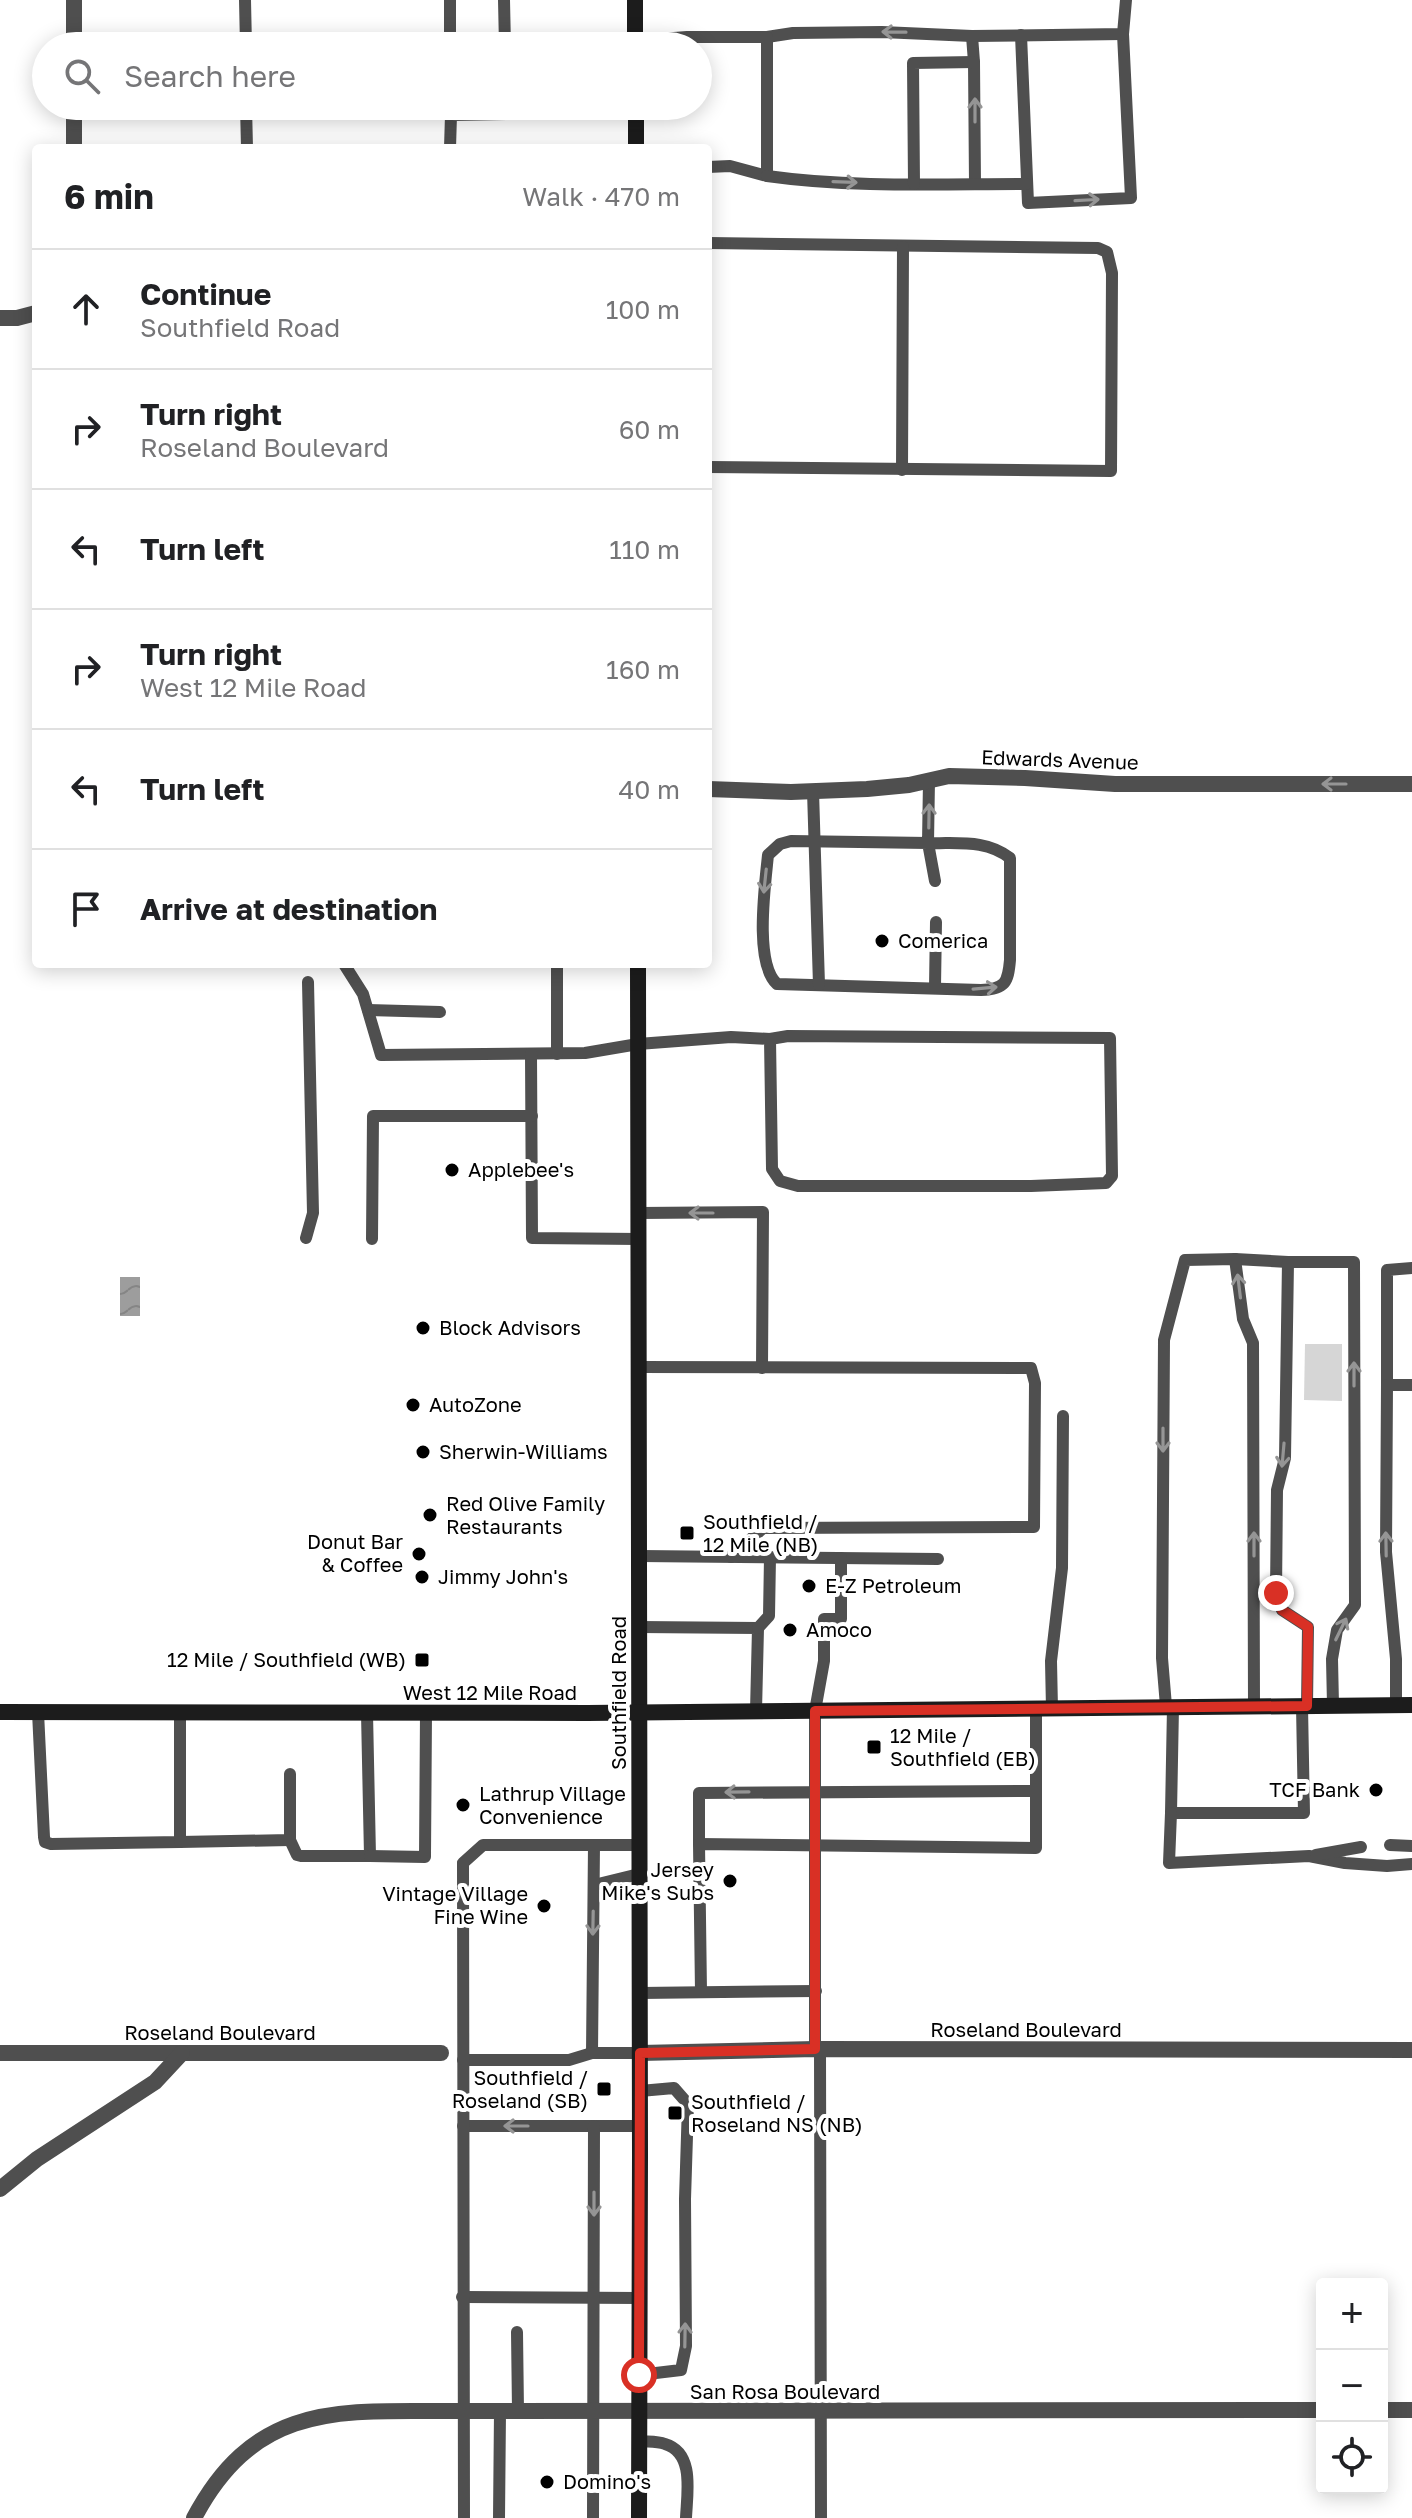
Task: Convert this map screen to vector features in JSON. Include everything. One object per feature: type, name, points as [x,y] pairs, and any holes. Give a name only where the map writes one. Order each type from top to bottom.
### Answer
[{"type":"main road","points":[[635,0],[635,32]]},
{"type":"main road","points":[[636,120],[636,144]]},
{"type":"main road","name":"Southfield Road","points":[[638,968],[639,2518]]},
{"type":"main road","name":"West 12 Mile Road","points":[[0,1712],[639,1712],[1404,1705]]},
{"type":"street","points":[[74,0],[74,32]]},
{"type":"street","points":[[74,120],[74,144]]},
{"type":"street","points":[[0,318],[32,314]]},
{"type":"street","name":"Edwards Avenue","points":[[712,789],[813,791],[895,786],[949,776],[1115,784],[1412,784]]},
{"type":"street","name":"Roseland Boulevard","points":[[640,2053],[1412,2050]]},
{"type":"street","name":"Roseland Boulevard","points":[[0,2053],[441,2053]]},
{"type":"street","points":[[0,2189],[37,2159],[155,2082],[182,2053]]},
{"type":"street","name":"San Rosa Boulevard","points":[[194,2518],[217,2479],[266,2437],[300,2421],[340,2413],[1316,2410]]},
{"type":"street","points":[[1388,2410],[1412,2410]]},
{"type":"lane","points":[[245,0],[246,32]]},
{"type":"lane","points":[[450,0],[450,32]]},
{"type":"lane","points":[[504,0],[505,32]]},
{"type":"lane","points":[[1021,35],[1028,203],[1131,198],[1123,34],[1126,0]]},
{"type":"lane","points":[[712,37],[882,32],[972,36],[1123,34]]},
{"type":"lane","points":[[972,36],[975,184]]},
{"type":"lane","points":[[767,37],[767,176]]},
{"type":"lane","points":[[914,184],[913,63],[974,62]]},
{"type":"lane","points":[[246,120],[247,144]]},
{"type":"lane","points":[[450,144],[451,120]]},
{"type":"lane","points":[[712,167],[730,166],[796,180],[1026,184]]},
{"type":"lane","points":[[712,243],[1098,248],[1107,252],[1112,273],[1111,471],[712,467]]},
{"type":"lane","points":[[902,470],[903,247]]},
{"type":"lane","points":[[929,780],[928,843],[935,881]]},
{"type":"lane","points":[[813,791],[819,985]]},
{"type":"lane","points":[[791,841],[928,843],[988,845],[998,848],[1010,858],[1009,976],[1004,984],[994,989],[777,984],[769,977],[764,950],[764,892],[768,855],[780,844],[791,841]]},
{"type":"lane","points":[[935,987],[936,922]]},
{"type":"lane","points":[[347,968],[363,994],[381,1055],[585,1053],[638,1044],[731,1037],[1110,1038],[1112,1176],[1106,1183],[1031,1186],[798,1186],[780,1181],[772,1169],[770,1039]]},
{"type":"lane","points":[[557,968],[557,1054]]},
{"type":"lane","points":[[306,1238],[313,1213],[308,982]]},
{"type":"lane","points":[[368,1010],[440,1012]]},
{"type":"lane","points":[[531,1054],[532,1238],[639,1239]]},
{"type":"lane","points":[[372,1239],[373,1116],[532,1116]]},
{"type":"lane","points":[[639,1213],[763,1212],[762,1368]]},
{"type":"lane","points":[[1235,1259],[1243,1319],[1253,1343],[1254,1706]]},
{"type":"lane","points":[[1333,1705],[1332,1659],[1337,1630],[1355,1605],[1354,1262],[1185,1260],[1164,1340],[1162,1658],[1169,1707],[1169,1863],[1309,1856],[1361,1847]]},
{"type":"lane","points":[[1171,1813],[1304,1813],[1308,1627],[1282,1610],[1276,1593],[1277,1490],[1285,1458],[1288,1262]]},
{"type":"lane","points":[[1404,1705],[1396,1659],[1386,1552],[1387,1270],[1412,1268]]},
{"type":"lane","points":[[638,1367],[1031,1368],[1035,1383],[1034,1527],[763,1528],[731,1557]]},
{"type":"lane","points":[[1387,1385],[1412,1385]]},
{"type":"lane","points":[[699,1844],[1036,1848],[1035,1791],[1062,1568],[1063,1416]]},
{"type":"lane","points":[[640,1556],[938,1559]]},
{"type":"lane","points":[[756,1711],[758,1628],[769,1616],[770,1557]]},
{"type":"lane","points":[[821,2518],[815,1711],[824,1661],[824,1619],[841,1619],[841,1558]]},
{"type":"lane","points":[[639,1627],[758,1628]]},
{"type":"lane","points":[[38,1712],[45,1842],[290,1840]]},
{"type":"lane","points":[[180,1712],[180,1842]]},
{"type":"lane","points":[[367,1713],[370,1856]]},
{"type":"lane","points":[[290,1774],[290,1840],[297,1855],[425,1857],[426,1713]]},
{"type":"lane","points":[[701,1992],[699,1793],[1035,1791]]},
{"type":"lane","points":[[464,2518],[463,1863],[483,1845],[639,1845]]},
{"type":"lane","points":[[592,2053],[594,1845]]},
{"type":"lane","points":[[1390,1845],[1412,1846]]},
{"type":"lane","points":[[1309,1856],[1359,1864],[1412,1864]]},
{"type":"lane","points":[[594,1885],[639,1874]]},
{"type":"lane","points":[[640,1993],[816,1991]]},
{"type":"lane","points":[[463,2060],[569,2060],[592,2053],[640,2053]]},
{"type":"lane","points":[[639,2375],[681,2370],[686,2346],[688,2104],[674,2088],[640,2091]]},
{"type":"lane","points":[[463,2126],[640,2126]]},
{"type":"lane","points":[[593,2518],[594,2126]]},
{"type":"lane","points":[[462,2297],[639,2298]]},
{"type":"lane","points":[[517,2332],[518,2411]]},
{"type":"lane","points":[[499,2518],[500,2411]]},
{"type":"lane","points":[[639,2441],[666,2444],[687,2463],[686,2518]]},
{"type":"shaded area","points":[[1305,1344],[1342,1344],[1342,1401],[1304,1400]]},
{"type":"water","points":[[120,1277],[140,1277],[140,1316],[120,1316]]},
{"type":"place","name":"Comerica","points":[[882,941]]},
{"type":"place","name":"Applebee's","points":[[452,1170]]},
{"type":"place","name":"Block Advisors","points":[[423,1328]]},
{"type":"place","name":"AutoZone","points":[[413,1405]]},
{"type":"place","name":"Sherwin-Williams","points":[[423,1452]]},
{"type":"place","name":"Red Olive Family Restaurants","points":[[430,1515]]},
{"type":"place","name":"Southfield / 12 Mile (NB)","points":[[687,1533]]},
{"type":"place","name":"Donut Bar & Coffee","points":[[419,1554]]},
{"type":"place","name":"Jimmy John's","points":[[422,1577]]},
{"type":"place","name":"E-Z Petroleum","points":[[809,1586]]},
{"type":"place","name":"Amoco","points":[[790,1630]]},
{"type":"place","name":"12 Mile / Southfield (WB)","points":[[422,1660]]},
{"type":"place","name":"12 Mile / Southfield (EB)","points":[[874,1747]]},
{"type":"place","name":"TCF Bank","points":[[1376,1790]]},
{"type":"place","name":"Lathrup Village Convenience","points":[[463,1805]]},
{"type":"place","name":"Jersey Mike's Subs","points":[[730,1881]]},
{"type":"place","name":"Vintage Village Fine Wine","points":[[544,1906]]},
{"type":"place","name":"Southfield / Roseland (SB)","points":[[604,2089]]},
{"type":"place","name":"Southfield / Roseland NS (NB)","points":[[675,2113]]},
{"type":"place","name":"Domino's","points":[[547,2482]]},
{"type":"route","points":[[639,2375],[640,2053],[815,2049],[815,1711],[1307,1706],[1308,1627],[1282,1610],[1276,1593]]}]
